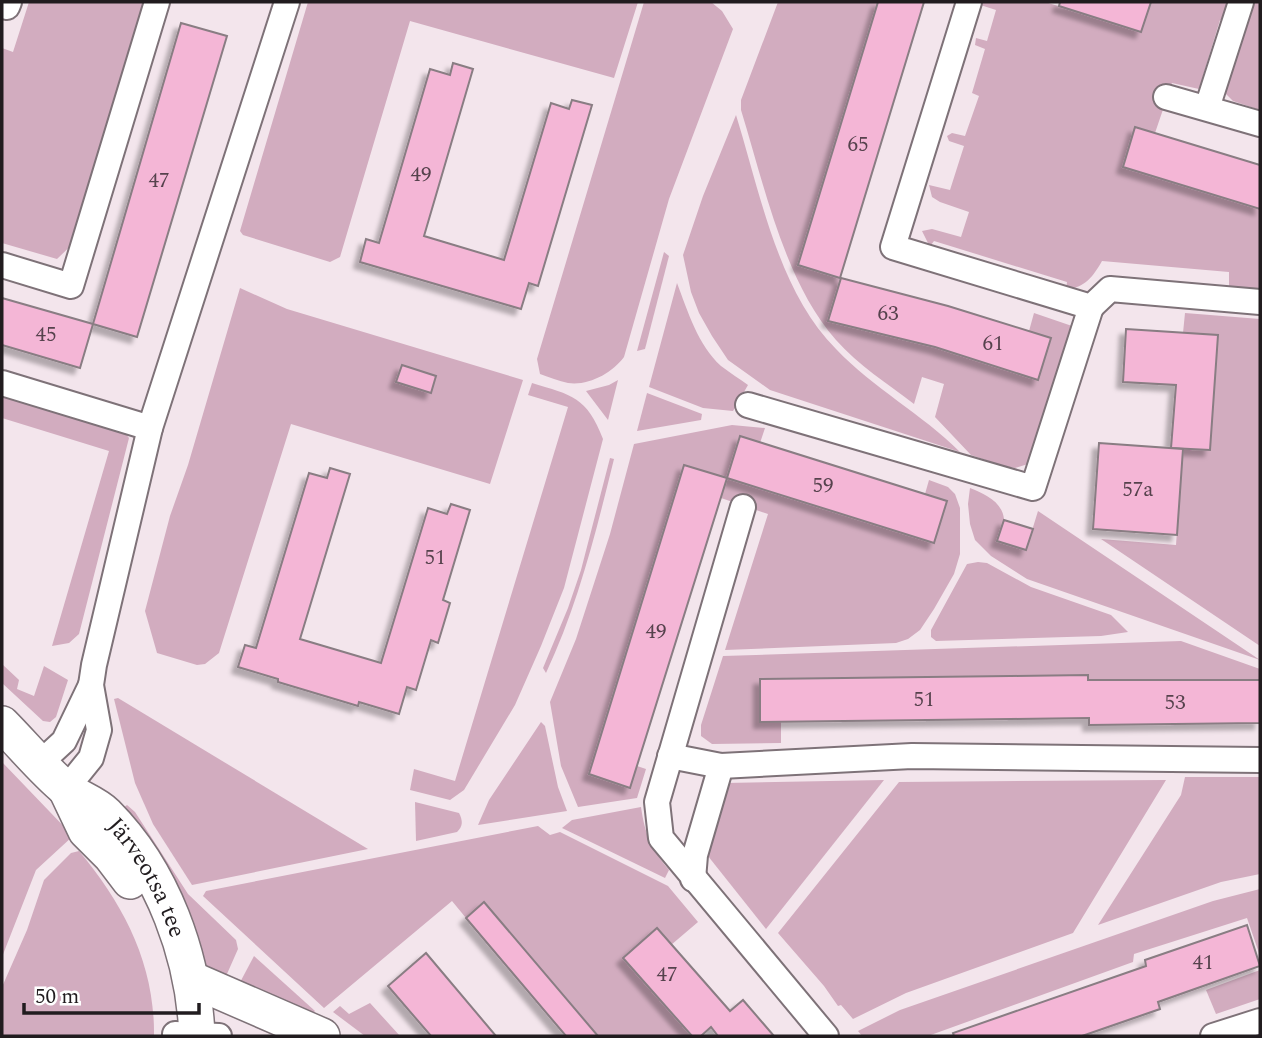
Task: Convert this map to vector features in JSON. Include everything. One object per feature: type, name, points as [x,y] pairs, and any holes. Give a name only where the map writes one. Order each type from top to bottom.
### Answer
[{"type":"main road","name":"Järveotsa tee","points":[[2,724],[66,789],[105,812],[136,850],[177,929],[191,979],[193,1035]]},
{"type":"main road","name":"Järveotsa tee","points":[[66,789],[86,831],[126,874],[153,921],[166,955],[173,987],[193,1035]]},
{"type":"main road","points":[[191,979],[322,1036]]},
{"type":"street","points":[[2,6],[7,7],[9,2]]},
{"type":"street","points":[[2,265],[71,286],[157,2]]},
{"type":"street","points":[[40,763],[64,741],[91,685],[102,627],[150,428],[287,2]]},
{"type":"street","points":[[968,2],[893,247],[1091,307]]},
{"type":"street","points":[[1207,108],[1241,2]]},
{"type":"street","points":[[1166,97],[1260,124]]},
{"type":"street","points":[[748,405],[1033,488],[1091,307],[1110,289],[1260,302]]},
{"type":"street","points":[[2,383],[150,428]]},
{"type":"street","points":[[743,507],[657,802],[661,838],[826,1036]]},
{"type":"street","points":[[66,789],[91,758],[99,730],[91,685]]},
{"type":"street","points":[[670,755],[721,766],[912,756],[1260,760]]},
{"type":"street","points":[[693,879],[695,855],[721,766]]},
{"type":"street","points":[[1213,1036],[1260,1021]]},
{"type":"shaded area","points":[[29,2],[153,2],[84,233],[57,259],[2,243],[2,48],[13,52]]},
{"type":"shaded area","points":[[308,2],[638,2],[614,78],[410,21],[340,257],[330,262],[243,235],[240,231]]},
{"type":"shaded area","points":[[644,2],[711,2],[722,11],[733,29],[669,199],[624,357],[599,377],[568,383],[540,374],[537,359]]},
{"type":"shaded area","points":[[778,2],[878,2],[798,265],[841,278],[829,321],[935,347],[1038,380],[1051,339],[1029,331],[1034,313],[1072,326],[1074,336],[1035,457],[1028,464],[1015,468],[971,455],[935,417],[944,384],[922,377],[914,404],[863,366],[836,340],[802,290],[767,200],[741,110],[741,100]]},
{"type":"shaded area","points":[[971,2],[1045,2],[1141,31],[1151,2],[1228,2],[1228,22],[1220,20],[1199,89],[1172,83],[1155,133],[1135,127],[1123,167],[1260,209],[1260,292],[1229,290],[1229,272],[1102,261],[1088,280],[1066,290],[1067,282],[934,241],[931,245],[928,243],[922,231],[932,229],[961,237],[969,212],[932,197],[929,185],[950,190],[964,146],[949,141],[947,136],[952,133],[965,136],[979,96],[972,93],[985,49],[975,45],[976,38],[987,41],[996,10]]},
{"type":"shaded area","points":[[1253,2],[1260,2],[1260,110],[1233,101],[1225,93]]},
{"type":"shaded area","points":[[736,115],[773,239],[799,299],[816,325],[850,363],[930,425],[960,452],[770,390],[728,360],[712,336],[691,292],[683,255],[703,196]]},
{"type":"shaded area","points":[[664,252],[669,256],[645,349],[637,351]]},
{"type":"shaded area","points":[[677,283],[694,328],[706,348],[721,366],[748,385],[733,411],[703,408],[649,387]]},
{"type":"shaded area","points":[[240,288],[287,309],[523,380],[490,484],[291,424],[219,653],[205,664],[197,665],[157,653],[145,611],[170,516],[188,465]]},
{"type":"shaded area","points":[[1185,313],[1260,319],[1260,646],[1101,539],[1176,545],[1183,448],[1210,450],[1183,333]]},
{"type":"shaded area","points":[[618,380],[608,420],[586,391]]},
{"type":"shaded area","points":[[532,383],[568,395],[584,406],[603,439],[564,588],[541,646],[515,705],[464,790],[450,800],[410,790],[414,769],[455,781],[568,407],[528,395]]},
{"type":"shaded area","points":[[647,393],[702,414],[701,420],[637,431]]},
{"type":"shaded area","points":[[2,394],[126,434],[129,438],[79,634],[69,643],[52,646],[109,451],[2,418]]},
{"type":"shaded area","points":[[732,425],[765,428],[760,443],[739,437],[727,478],[934,543],[947,501],[925,494],[929,480],[948,487],[955,494],[960,508],[960,554],[954,574],[920,630],[908,639],[896,643],[725,650],[768,514],[721,498],[726,478],[684,465],[589,774],[630,788],[637,766],[646,769],[637,798],[578,807],[561,766],[550,702],[576,639],[610,534],[634,444]]},
{"type":"shaded area","points":[[610,458],[614,459],[585,568],[568,621],[546,673],[543,668],[581,570]]},
{"type":"shaded area","points":[[970,488],[992,499],[1000,507],[1004,519],[998,541],[1026,550],[1038,511],[1260,660],[1027,579],[991,556],[975,540],[968,504]]},
{"type":"shaded area","points":[[987,563],[1031,587],[1111,615],[1128,632],[1101,636],[936,641],[931,637],[931,630],[967,564]]},
{"type":"shaded area","points":[[1181,641],[1260,669],[1260,680],[1089,680],[1087,675],[760,679],[760,721],[781,721],[781,743],[712,744],[701,736],[701,725],[723,656]]},
{"type":"shaded area","points":[[2,664],[19,680],[17,689],[34,696],[44,666],[68,680],[56,717],[50,722],[43,721],[2,683]]},
{"type":"shaded area","points":[[118,698],[368,849],[192,885],[153,824],[135,783],[114,699]]},
{"type":"shaded area","points":[[541,722],[545,726],[558,787],[567,811],[478,825],[489,800]]},
{"type":"shaded area","points":[[2,762],[73,836],[36,870],[2,957]]},
{"type":"shaded area","points":[[1185,777],[1260,777],[1260,874],[1221,882],[1098,925],[1181,795]]},
{"type":"shaded area","points":[[884,780],[766,929],[704,851],[725,783]]},
{"type":"shaded area","points":[[1166,780],[1073,933],[906,993],[853,1019],[841,1005],[838,1006],[778,933],[899,782]]},
{"type":"shaded area","points":[[415,802],[459,813],[462,821],[460,828],[457,832],[416,841]]},
{"type":"shaded area","points":[[127,805],[135,812],[188,894],[236,940],[238,949],[223,983],[205,966],[119,811]]},
{"type":"shaded area","points":[[641,807],[650,841],[669,870],[665,878],[562,828],[572,820]]},
{"type":"shaded area","points":[[538,826],[550,835],[560,832],[668,886],[698,922],[671,945],[657,928],[623,958],[692,1036],[598,1036],[484,902],[466,918],[452,901],[324,1008],[203,896],[206,891]]},
{"type":"shaded area","points":[[79,851],[110,893],[134,937],[149,984],[154,1036],[2,1036],[2,987],[27,930],[44,880],[71,853]]},
{"type":"shaded area","points":[[1260,889],[1260,956],[1247,918],[1134,954],[1133,962],[928,1036],[862,1036],[858,1031],[900,1010],[1213,901]]},
{"type":"shaded area","points":[[254,956],[315,1011],[311,1016],[237,988]]},
{"type":"shaded area","points":[[1260,970],[1260,999],[1216,1014],[1206,990]]},
{"type":"shaded area","points":[[370,1003],[400,1036],[365,1036],[333,1012],[340,1006],[349,1014]]},
{"type":"building","points":[[878,2],[924,2],[840,278],[798,265]]},
{"type":"building","points":[[1060,2],[1151,2],[1141,32],[1059,6]]},
{"type":"building","points":[[181,23],[227,36],[137,337],[93,324]]},
{"type":"building","points":[[453,63],[473,69],[424,236],[504,260],[551,103],[569,109],[572,100],[592,105],[538,286],[529,283],[521,309],[360,262],[366,239],[379,243],[430,69],[450,75]]},
{"type":"building","points":[[1135,127],[1260,165],[1260,209],[1123,167]]},
{"type":"building","points":[[841,278],[948,306],[1051,338],[1038,380],[935,347],[828,321]]},
{"type":"building","points":[[2,298],[93,324],[80,368],[2,345]]},
{"type":"building","points":[[1126,329],[1218,335],[1210,450],[1171,448],[1176,385],[1123,382]]},
{"type":"building","points":[[402,365],[436,376],[431,393],[396,382]]},
{"type":"building","points":[[740,436],[947,501],[934,543],[727,478]]},
{"type":"building","points":[[1099,443],[1183,449],[1177,535],[1093,529]]},
{"type":"building","points":[[684,465],[727,478],[630,788],[589,774]]},
{"type":"building","points":[[330,468],[350,474],[300,639],[381,663],[428,508],[447,514],[451,504],[470,510],[443,600],[450,603],[438,643],[431,640],[416,690],[407,687],[399,714],[359,702],[358,706],[238,667],[245,645],[256,648],[309,473],[327,478]]},
{"type":"building","points":[[1004,520],[1033,529],[1026,550],[997,541]]},
{"type":"building","points":[[1088,675],[1088,680],[1260,680],[1260,723],[1089,725],[1089,718],[760,722],[760,679]]},
{"type":"building","points":[[484,902],[598,1036],[566,1036],[466,918]]},
{"type":"building","points":[[1247,925],[1260,966],[1158,1002],[1160,1009],[1082,1036],[954,1036],[953,1033],[1146,966],[1145,960]]},
{"type":"building","points":[[657,928],[730,1011],[743,1000],[774,1036],[718,1036],[711,1027],[701,1036],[692,1036],[623,958]]},
{"type":"building","points":[[426,953],[496,1036],[431,1036],[388,986]]}]
